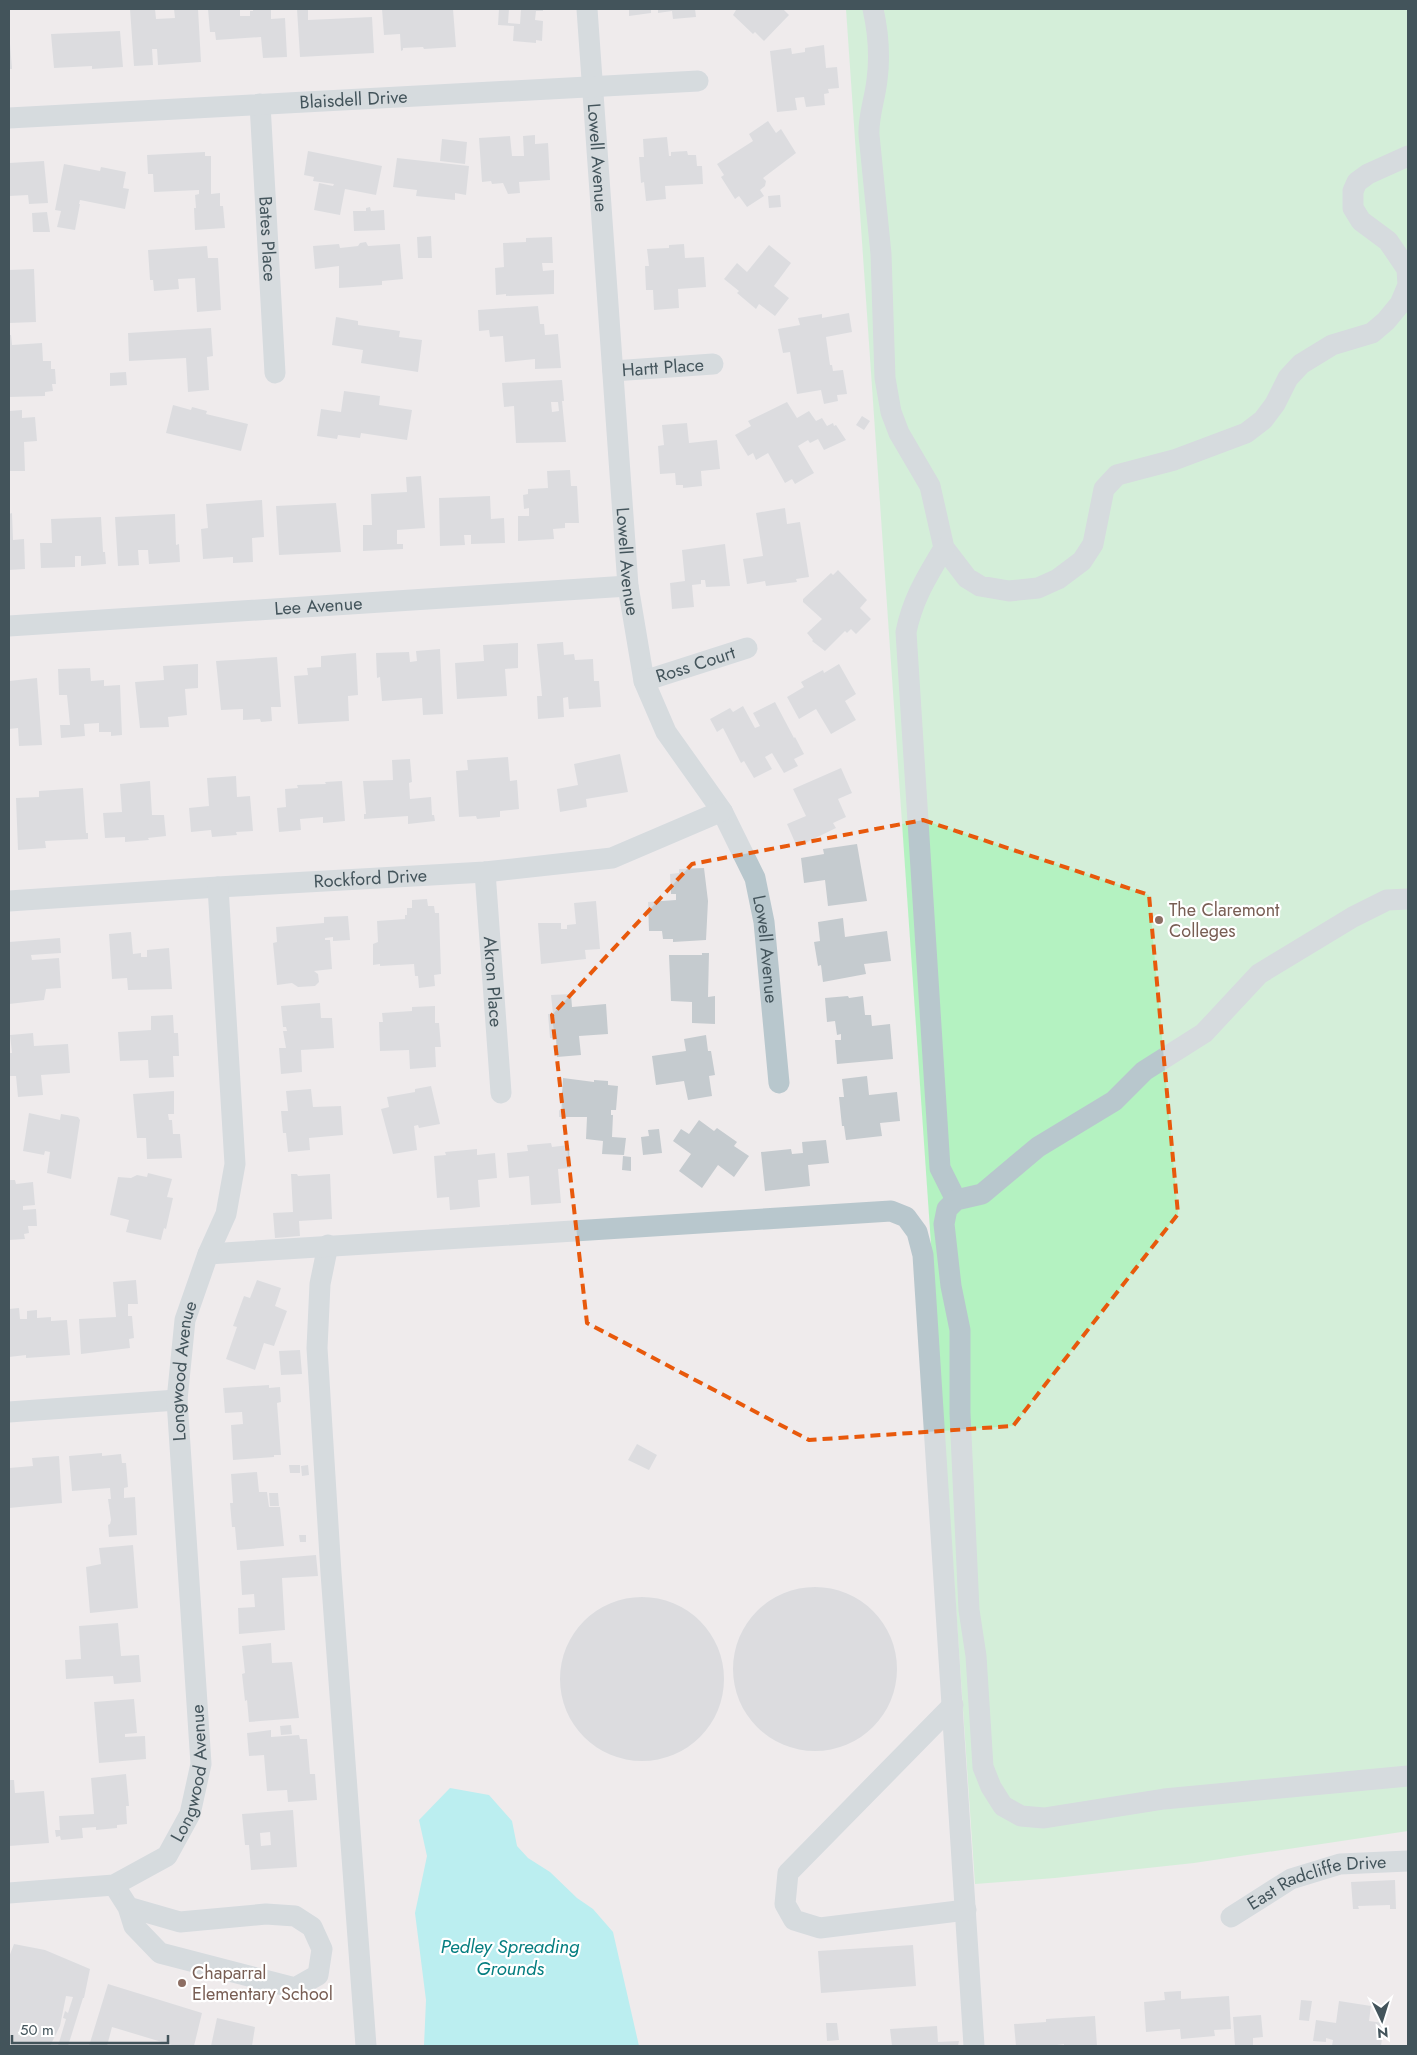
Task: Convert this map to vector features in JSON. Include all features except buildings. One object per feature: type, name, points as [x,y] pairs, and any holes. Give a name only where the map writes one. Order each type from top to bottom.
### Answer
[{"type":"street","name":"Lowell Avenue","points":[[587,9],[628,586],[644,681],[666,732],[722,811],[754,878],[764,922],[779,1083]]},
{"type":"street","points":[[873,9],[878,28],[877,79],[868,122],[881,254],[886,378],[894,419],[899,433],[930,486],[944,548],[967,578],[980,586],[1010,591],[1038,588],[1058,579],[1082,561],[1093,544],[1104,490],[1117,475],[1174,460],[1246,433],[1263,420],[1275,404],[1288,378],[1301,364],[1332,345],[1372,333],[1386,321],[1400,304],[1408,285],[1407,269],[1388,241],[1361,221],[1353,208],[1352,192],[1357,182],[1368,174],[1408,156]]},
{"type":"street","name":"Blaisdell Drive","points":[[9,118],[698,81]]},
{"type":"street","name":"Bates Place","points":[[260,104],[276,373]]},
{"type":"street","name":"Hartt Place","points":[[613,371],[713,364]]},
{"type":"street","points":[[944,548],[924,581],[911,609],[906,632],[940,1168],[956,1200]]},
{"type":"street","name":"Lee Avenue","points":[[9,626],[628,586]]},
{"type":"street","name":"Ross Court","points":[[644,681],[747,648]]},
{"type":"street","name":"Rockford Drive","points":[[9,901],[218,886],[485,872],[612,858],[722,811]]},
{"type":"street","name":"Akron Place","points":[[485,872],[502,1092]]},
{"type":"street","name":"Longwood Avenue","points":[[114,1885],[167,1856],[190,1814],[201,1764],[177,1400],[185,1320],[208,1254],[226,1214],[235,1164],[218,886]]},
{"type":"street","points":[[1408,899],[1387,900],[1353,917],[1259,974],[1204,1033],[1144,1071],[1114,1101],[1038,1147],[982,1194],[956,1200],[947,1210],[944,1224],[951,1286],[960,1330],[960,1412],[969,1610],[976,1656],[983,1766],[991,1787],[1003,1806],[1021,1816],[1044,1818],[1164,1799],[1408,1776]]},
{"type":"street","points":[[208,1254],[891,1211],[906,1216],[917,1232],[923,1254],[974,2046]]},
{"type":"street","points":[[328,1245],[320,1284],[317,1348],[330,1573],[366,2046]]},
{"type":"street","points":[[9,1412],[177,1400]]},
{"type":"street","points":[[953,1705],[788,1873],[785,1904],[794,1920],[820,1928],[966,1910]]},
{"type":"street","name":"East Radcliffe Drive","points":[[1231,1917],[1291,1879],[1340,1864],[1408,1861]]},
{"type":"street","points":[[9,1893],[114,1885],[128,1907],[134,1926],[160,1953],[295,1988],[318,1975],[322,1949],[312,1927],[295,1916],[266,1914],[180,1922],[128,1907]]},
{"type":"highlighted area","points":[[923,820],[1149,895],[1178,1214],[1013,1426],[809,1440],[587,1323],[552,1015],[692,864]]},
{"type":"green space","name":"The Claremont Colleges","points":[[846,9],[1408,9],[1408,1831],[1194,1863],[1055,1878],[975,1884]]},
{"type":"water","name":"Pedley Spreading Grounds","points":[[450,1788],[489,1795],[512,1821],[517,1846],[528,1858],[550,1872],[577,1898],[593,1909],[613,1932],[639,2046],[424,2046],[426,2000],[415,1913],[427,1856],[419,1820]]},
{"type":"place","name":"The Claremont Colleges","points":[[1159,920]]},
{"type":"place","name":"Chaparral Elementary School","points":[[182,1983]]}]
